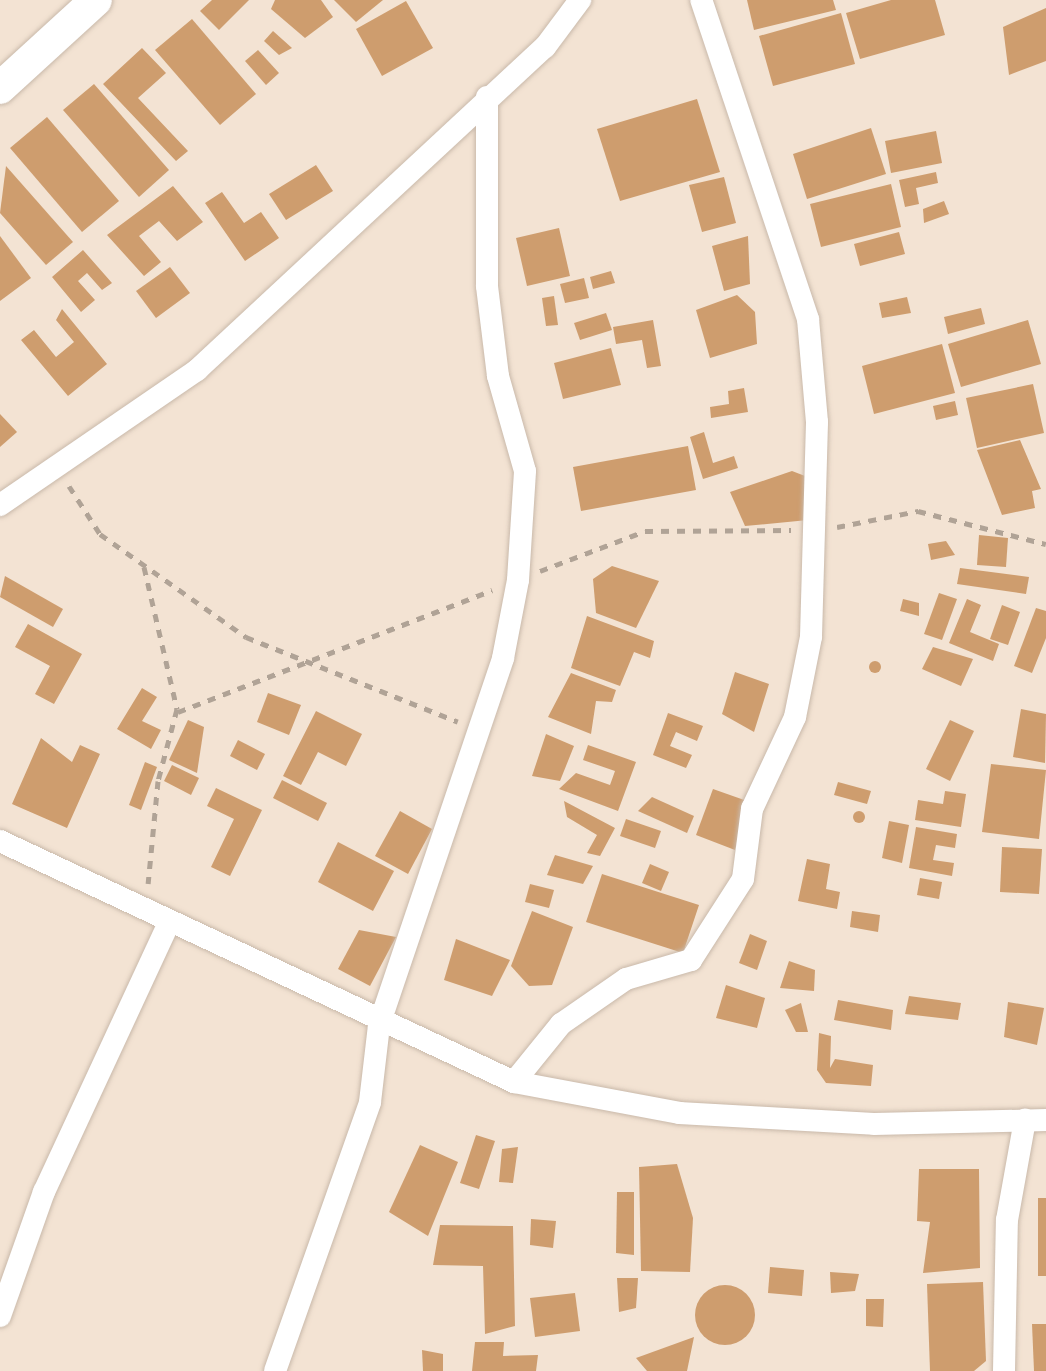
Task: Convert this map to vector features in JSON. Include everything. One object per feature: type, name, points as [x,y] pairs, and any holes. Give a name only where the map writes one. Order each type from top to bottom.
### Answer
[{"type":"main road","points":[[0,88],[96,0]]},
{"type":"street","points":[[0,505],[59,471],[197,370],[545,46],[580,0]]},
{"type":"street","points":[[514,1082],[561,1024],[626,978],[691,960],[743,880],[752,810],[795,716],[810,637],[814,531],[808,319],[702,0]]},
{"type":"street","points":[[275,1371],[370,1102],[379,1025],[478,729],[518,580],[525,471],[498,376],[487,286],[487,97]]},
{"type":"street","points":[[0,842],[379,1025],[514,1082],[679,1113],[1036,1120],[1006,1220],[1004,1371]]},
{"type":"street","points":[[0,1316],[44,1192],[169,923]]},
{"type":"path","points":[[59,471],[100,534],[246,637],[478,729]]},
{"type":"path","points":[[178,712],[644,530],[814,531],[918,511],[1046,544]]},
{"type":"path","points":[[143,564],[178,709],[158,781],[145,912]]},
{"type":"building","points":[[212,0],[249,0],[219,30],[200,11]]},
{"type":"building","points":[[275,0],[321,0],[333,17],[305,38],[271,9]]},
{"type":"building","points":[[334,0],[383,0],[356,22]]},
{"type":"building","points":[[747,0],[833,0],[836,10],[754,30]]},
{"type":"building","points":[[891,0],[935,0],[945,35],[860,59],[846,13]]},
{"type":"building","points":[[406,1],[433,48],[382,76],[356,29]]},
{"type":"building","points":[[1046,8],[1046,61],[1009,75],[1003,27]]},
{"type":"building","points":[[841,13],[855,64],[773,86],[759,36]]},
{"type":"building","points":[[192,19],[256,94],[220,125],[155,50]]},
{"type":"building","points":[[273,31],[292,48],[279,55],[264,41]]},
{"type":"building","points":[[142,48],[166,73],[138,98],[188,151],[176,161],[103,84]]},
{"type":"building","points":[[258,50],[279,73],[266,85],[245,61]]},
{"type":"building","points":[[94,84],[169,170],[139,197],[63,110]]},
{"type":"building","points":[[697,99],[720,172],[620,201],[597,129]]},
{"type":"building","points":[[47,117],[119,201],[82,232],[10,148]]},
{"type":"building","points":[[871,128],[886,174],[807,199],[793,154]]},
{"type":"building","points":[[936,131],[942,163],[891,173],[885,141]]},
{"type":"building","points":[[316,165],[333,191],[286,220],[269,194]]},
{"type":"building","points":[[6,166],[73,242],[46,265],[0,213]]},
{"type":"building","points":[[936,172],[938,183],[916,188],[919,204],[905,207],[899,180]]},
{"type":"building","points":[[724,177],[736,223],[702,232],[689,185]]},
{"type":"building","points":[[891,184],[901,227],[821,247],[810,204]]},
{"type":"building","points":[[173,186],[203,222],[177,241],[159,221],[139,236],[161,262],[144,276],[107,235]]},
{"type":"building","points":[[222,192],[244,223],[261,212],[279,238],[245,261],[205,203]]},
{"type":"building","points":[[944,201],[949,214],[924,223],[923,209]]},
{"type":"building","points":[[559,228],[570,276],[527,286],[516,238]]},
{"type":"building","points":[[899,232],[905,254],[860,266],[854,244]]},
{"type":"building","points":[[0,236],[31,278],[0,301]]},
{"type":"building","points":[[748,236],[750,284],[724,291],[712,246]]},
{"type":"building","points":[[83,250],[112,283],[102,290],[87,273],[78,281],[95,300],[81,312],[52,277]]},
{"type":"building","points":[[170,267],[190,293],[156,318],[136,291]]},
{"type":"building","points":[[611,271],[615,283],[593,289],[590,277]]},
{"type":"building","points":[[584,278],[589,298],[565,303],[560,284]]},
{"type":"building","points":[[737,295],[755,312],[757,344],[710,358],[696,310]]},
{"type":"building","points":[[554,296],[558,325],[546,326],[542,298]]},
{"type":"building","points":[[907,297],[911,313],[882,318],[879,303]]},
{"type":"building","points":[[981,308],[985,324],[948,334],[944,317]]},
{"type":"building","points":[[62,309],[107,364],[68,396],[21,340],[34,330],[56,357],[74,342],[56,320]]},
{"type":"building","points":[[606,313],[612,330],[580,340],[574,323]]},
{"type":"building","points":[[653,320],[661,366],[647,368],[642,340],[616,344],[613,327]]},
{"type":"building","points":[[1028,320],[1041,364],[961,387],[948,344]]},
{"type":"building","points":[[942,344],[955,393],[874,414],[862,366]]},
{"type":"building","points":[[611,348],[621,385],[563,399],[554,363]]},
{"type":"building","points":[[1033,384],[1044,433],[977,448],[966,398]]},
{"type":"building","points":[[744,388],[748,412],[711,418],[710,407],[729,404],[728,391]]},
{"type":"building","points":[[955,401],[958,415],[936,420],[933,406]]},
{"type":"building","points":[[0,414],[17,432],[0,447]]},
{"type":"building","points":[[704,432],[713,463],[734,456],[738,468],[703,479],[690,437]]},
{"type":"building","points":[[1020,440],[1041,489],[1032,491],[1035,508],[1002,515],[977,450]]},
{"type":"building","points":[[688,446],[696,490],[581,511],[573,467]]},
{"type":"building","points":[[792,471],[805,476],[808,520],[745,526],[730,492]]},
{"type":"building","points":[[979,535],[1008,538],[1006,567],[977,565]]},
{"type":"building","points":[[946,541],[955,555],[931,560],[928,544]]},
{"type":"building","points":[[612,566],[659,581],[636,628],[596,613],[593,579]]},
{"type":"building","points":[[960,568],[1029,577],[1026,594],[957,584]]},
{"type":"building","points":[[5,576],[63,609],[53,627],[0,597]]},
{"type":"building","points":[[939,593],[957,599],[942,640],[924,634]]},
{"type":"building","points":[[903,599],[919,603],[919,616],[900,611]]},
{"type":"building","points":[[967,599],[981,605],[970,632],[999,644],[993,661],[949,643]]},
{"type":"building","points":[[1002,605],[1020,612],[1008,645],[990,639]]},
{"type":"building","points":[[1036,608],[1046,611],[1046,638],[1032,673],[1014,666]]},
{"type":"building","points":[[587,616],[654,641],[650,658],[634,652],[620,686],[571,668]]},
{"type":"building","points":[[28,624],[82,654],[54,704],[35,694],[50,666],[15,647]]},
{"type":"building","points":[[933,647],[973,659],[961,686],[922,669]]},
{"type":"building","points":[[875,661],[881,667],[875,673],[869,667]]},
{"type":"building","points":[[735,672],[769,684],[754,732],[722,714]]},
{"type":"building","points":[[571,673],[616,690],[612,702],[596,701],[591,734],[548,717]]},
{"type":"building","points":[[142,688],[157,697],[142,721],[161,730],[151,749],[117,729]]},
{"type":"building","points":[[268,693],[301,705],[289,735],[257,722]]},
{"type":"building","points":[[1021,709],[1046,714],[1045,763],[1013,757]]},
{"type":"building","points":[[316,711],[362,734],[346,766],[318,752],[301,785],[283,776]]},
{"type":"building","points":[[668,713],[703,726],[697,741],[676,732],[670,746],[692,755],[686,768],[653,755]]},
{"type":"building","points":[[188,720],[204,727],[197,773],[169,760]]},
{"type":"building","points":[[950,720],[974,731],[950,781],[926,769]]},
{"type":"building","points":[[546,734],[574,746],[560,781],[532,776]]},
{"type":"building","points":[[41,738],[72,762],[80,745],[100,754],[67,828],[12,804]]},
{"type":"building","points":[[238,740],[265,754],[257,770],[230,756]]},
{"type":"building","points":[[588,745],[636,762],[618,811],[559,789],[576,773],[610,785],[615,771],[583,760]]},
{"type":"building","points":[[145,762],[157,767],[141,810],[129,805]]},
{"type":"building","points":[[991,764],[1046,770],[1039,839],[982,832]]},
{"type":"building","points":[[172,765],[199,778],[191,795],[164,781]]},
{"type":"building","points":[[282,780],[327,803],[318,821],[273,798]]},
{"type":"building","points":[[838,782],[871,791],[867,804],[834,795]]},
{"type":"building","points":[[216,788],[262,810],[230,876],[211,867],[234,819],[207,806]]},
{"type":"building","points":[[713,789],[747,801],[735,850],[696,835]]},
{"type":"building","points":[[945,791],[966,794],[961,827],[915,820],[918,800],[943,804]]},
{"type":"building","points":[[652,797],[694,816],[687,833],[638,811]]},
{"type":"building","points":[[564,801],[615,828],[600,856],[587,853],[597,835],[567,817]]},
{"type":"building","points":[[400,811],[432,829],[408,874],[375,856]]},
{"type":"building","points":[[859,811],[865,817],[859,823],[853,817]]},
{"type":"building","points":[[626,819],[661,831],[655,848],[620,836]]},
{"type":"building","points":[[889,821],[909,825],[902,863],[882,858]]},
{"type":"building","points":[[916,827],[957,834],[955,848],[936,845],[933,860],[954,863],[952,876],[909,868]]},
{"type":"building","points":[[338,842],[394,871],[373,911],[318,882]]},
{"type":"building","points":[[1002,847],[1042,849],[1039,894],[1000,892]]},
{"type":"building","points":[[555,855],[593,866],[583,884],[547,875]]},
{"type":"building","points":[[807,859],[830,864],[826,889],[840,892],[837,909],[798,901]]},
{"type":"building","points":[[650,864],[669,872],[661,891],[642,883]]},
{"type":"building","points":[[602,874],[699,905],[683,953],[586,922]]},
{"type":"building","points":[[920,878],[942,882],[939,899],[917,895]]},
{"type":"building","points":[[530,884],[554,890],[549,908],[525,902]]},
{"type":"building","points":[[532,911],[573,927],[552,985],[529,986],[511,966]]},
{"type":"building","points":[[852,911],[880,915],[878,932],[850,927]]},
{"type":"building","points":[[359,930],[396,937],[370,986],[338,969]]},
{"type":"building","points":[[750,934],[767,941],[757,970],[739,963]]},
{"type":"building","points":[[456,939],[510,960],[492,996],[444,980]]},
{"type":"building","points":[[789,961],[815,970],[814,991],[780,988]]},
{"type":"building","points":[[726,985],[765,998],[757,1028],[716,1018]]},
{"type":"building","points":[[909,996],[961,1003],[958,1020],[905,1014]]},
{"type":"building","points":[[838,1000],[893,1010],[891,1030],[834,1020]]},
{"type":"building","points":[[1008,1002],[1044,1008],[1037,1045],[1004,1037]]},
{"type":"building","points":[[801,1003],[808,1032],[796,1032],[785,1010]]},
{"type":"building","points":[[819,1033],[831,1036],[830,1068],[835,1059],[873,1065],[871,1086],[826,1083],[817,1070]]},
{"type":"building","points":[[476,1135],[495,1141],[479,1189],[460,1183]]},
{"type":"building","points":[[420,1145],[458,1162],[428,1236],[389,1212]]},
{"type":"building","points":[[518,1147],[513,1183],[499,1182],[502,1149]]},
{"type":"building","points":[[677,1164],[693,1218],[690,1272],[641,1271],[639,1167]]},
{"type":"building","points":[[919,1169],[979,1169],[980,1268],[923,1273],[930,1222],[917,1221]]},
{"type":"building","points":[[617,1192],[634,1192],[634,1255],[616,1253]]},
{"type":"building","points":[[1038,1198],[1046,1198],[1046,1276],[1038,1276]]},
{"type":"building","points":[[531,1219],[556,1221],[553,1248],[530,1245]]},
{"type":"building","points":[[440,1225],[513,1226],[515,1326],[485,1334],[483,1266],[433,1265]]},
{"type":"building","points":[[770,1267],[804,1270],[802,1296],[768,1293]]},
{"type":"building","points":[[830,1272],[859,1274],[855,1291],[831,1293]]},
{"type":"building","points":[[617,1278],[638,1278],[636,1308],[619,1312]]},
{"type":"building","points":[[983,1282],[986,1361],[974,1371],[930,1371],[927,1284]]},
{"type":"building","points":[[725,1285],[746,1294],[755,1315],[746,1336],[725,1345],[704,1336],[695,1315],[704,1294]]},
{"type":"building","points":[[575,1293],[580,1331],[535,1337],[530,1298]]},
{"type":"building","points":[[866,1299],[884,1299],[883,1327],[866,1326]]},
{"type":"building","points":[[1032,1324],[1046,1324],[1046,1371],[1034,1371]]},
{"type":"building","points":[[694,1337],[687,1371],[647,1371],[636,1358]]},
{"type":"building","points":[[475,1342],[504,1342],[503,1356],[538,1355],[536,1371],[472,1371]]},
{"type":"building","points":[[422,1350],[443,1354],[443,1371],[423,1371]]}]
